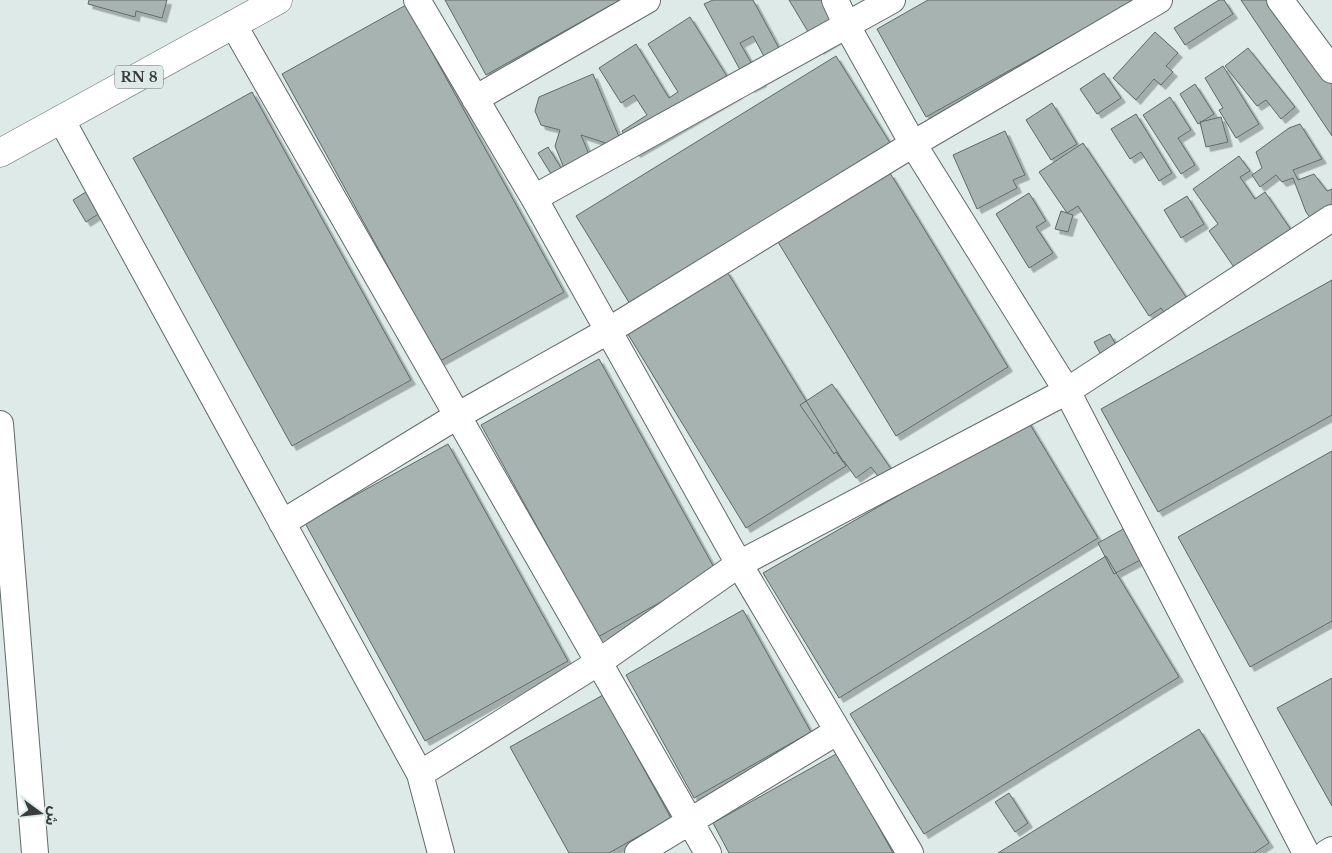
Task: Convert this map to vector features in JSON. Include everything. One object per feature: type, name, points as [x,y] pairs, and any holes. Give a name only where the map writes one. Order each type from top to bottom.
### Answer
[{"type":"main road","name":"RN 8","points":[[0,153],[233,24],[269,2]]},
{"type":"street","points":[[417,0],[534,198],[739,564],[910,853]]},
{"type":"street","points":[[476,99],[646,0]]},
{"type":"street","points":[[835,0],[847,26],[914,144],[1067,392],[1306,853]]},
{"type":"street","points":[[534,198],[892,0]]},
{"type":"street","points":[[282,523],[458,416],[608,332],[914,144],[1159,0]]},
{"type":"street","points":[[1280,0],[1332,70]]},
{"type":"street","points":[[233,24],[708,853]]},
{"type":"street","points":[[60,119],[420,774],[441,853]]},
{"type":"street","points":[[420,774],[599,662],[739,564],[1067,392],[1332,218]]},
{"type":"street","points":[[0,424],[35,853]]},
{"type":"street","points":[[638,853],[838,731]]},
{"type":"street","points":[[1327,853],[1332,850]]},
{"type":"building","points":[[89,0],[167,0],[162,18],[136,11],[135,17],[88,4]]},
{"type":"building","points":[[445,0],[620,0],[486,75]]},
{"type":"building","points":[[713,0],[753,0],[788,65],[773,73],[753,36],[740,43],[762,82],[750,88],[704,4]]},
{"type":"building","points":[[789,0],[826,0],[847,33],[819,50]]},
{"type":"building","points":[[928,0],[1136,0],[926,117],[877,29]]},
{"type":"building","points":[[1219,0],[1224,0],[1233,14],[1185,45],[1174,28]]},
{"type":"building","points":[[1241,0],[1286,0],[1332,69],[1332,136]]},
{"type":"building","points":[[406,5],[564,292],[440,361],[282,74]]},
{"type":"building","points":[[690,17],[738,94],[636,153],[622,131],[647,115],[634,95],[621,103],[599,68],[636,44],[669,98],[678,92],[648,44]]},
{"type":"building","points":[[1155,32],[1178,53],[1166,66],[1173,72],[1161,85],[1154,79],[1136,100],[1113,78]]},
{"type":"building","points":[[1248,48],[1295,107],[1281,119],[1266,100],[1257,106],[1225,66]]},
{"type":"building","points":[[836,56],[890,143],[630,304],[576,216]]},
{"type":"building","points":[[1223,66],[1259,124],[1236,138],[1219,110],[1223,108],[1205,78]]},
{"type":"building","points":[[1104,73],[1121,98],[1097,114],[1080,89]]},
{"type":"building","points":[[593,74],[624,149],[581,135],[590,157],[564,168],[555,146],[560,130],[541,125],[535,111],[539,97]]},
{"type":"building","points":[[1195,84],[1214,114],[1198,124],[1180,94]]},
{"type":"building","points":[[252,92],[411,380],[292,446],[133,158]]},
{"type":"building","points":[[1170,97],[1191,130],[1178,138],[1195,165],[1181,174],[1143,115]]},
{"type":"building","points":[[1052,103],[1077,144],[1051,160],[1026,120]]},
{"type":"building","points":[[1136,114],[1172,173],[1159,181],[1141,152],[1130,159],[1111,129]]},
{"type":"building","points":[[1221,117],[1228,142],[1206,147],[1200,122]]},
{"type":"building","points":[[1300,124],[1322,159],[1293,170],[1298,180],[1314,174],[1327,191],[1332,189],[1332,212],[1316,226],[1306,212],[1293,178],[1282,182],[1276,175],[1260,187],[1252,175],[1262,168],[1256,152],[1289,128]]},
{"type":"building","points":[[1005,131],[1025,175],[1013,180],[1017,188],[977,209],[953,155]]},
{"type":"building","points":[[1083,143],[1190,303],[1168,318],[1161,308],[1149,316],[1078,206],[1067,213],[1039,172]]},
{"type":"building","points":[[548,147],[563,171],[553,177],[538,153]]},
{"type":"building","points":[[1239,156],[1250,171],[1240,177],[1255,199],[1265,192],[1296,237],[1240,276],[1209,231],[1218,224],[1193,189]]},
{"type":"building","points":[[890,173],[1008,367],[896,436],[778,242]]},
{"type":"building","points":[[89,190],[103,211],[86,222],[73,200]]},
{"type":"building","points":[[1029,193],[1046,221],[1036,227],[1053,253],[1029,268],[996,214]]},
{"type":"building","points":[[1187,196],[1204,224],[1181,238],[1164,210]]},
{"type":"building","points":[[1061,211],[1073,215],[1068,232],[1055,229]]},
{"type":"building","points":[[726,270],[846,466],[746,528],[626,331]]},
{"type":"building","points":[[1332,280],[1332,415],[1158,512],[1101,409]]},
{"type":"building","points":[[1110,334],[1117,347],[1101,355],[1094,342]]},
{"type":"building","points":[[599,359],[716,571],[598,637],[481,425]]},
{"type":"building","points":[[832,384],[896,476],[884,484],[871,467],[856,478],[836,452],[834,454],[800,405]]},
{"type":"building","points":[[1028,421],[1098,538],[839,698],[763,573]]},
{"type":"building","points":[[448,444],[568,661],[425,741],[305,523]]},
{"type":"building","points":[[1332,451],[1332,621],[1250,667],[1178,537]]},
{"type":"building","points":[[1125,528],[1142,559],[1114,574],[1098,543]]},
{"type":"building","points":[[1106,556],[1179,677],[924,834],[850,714]]},
{"type":"building","points":[[743,610],[811,732],[694,798],[626,675]]},
{"type":"building","points":[[1332,678],[1332,806],[1277,708]]},
{"type":"building","points":[[603,695],[671,818],[609,853],[569,853],[510,747]]},
{"type":"building","points":[[1199,729],[1269,843],[1254,853],[998,853]]},
{"type":"building","points":[[838,753],[893,853],[729,853],[713,823]]},
{"type":"building","points":[[1009,793],[1028,823],[1015,832],[995,802]]}]
